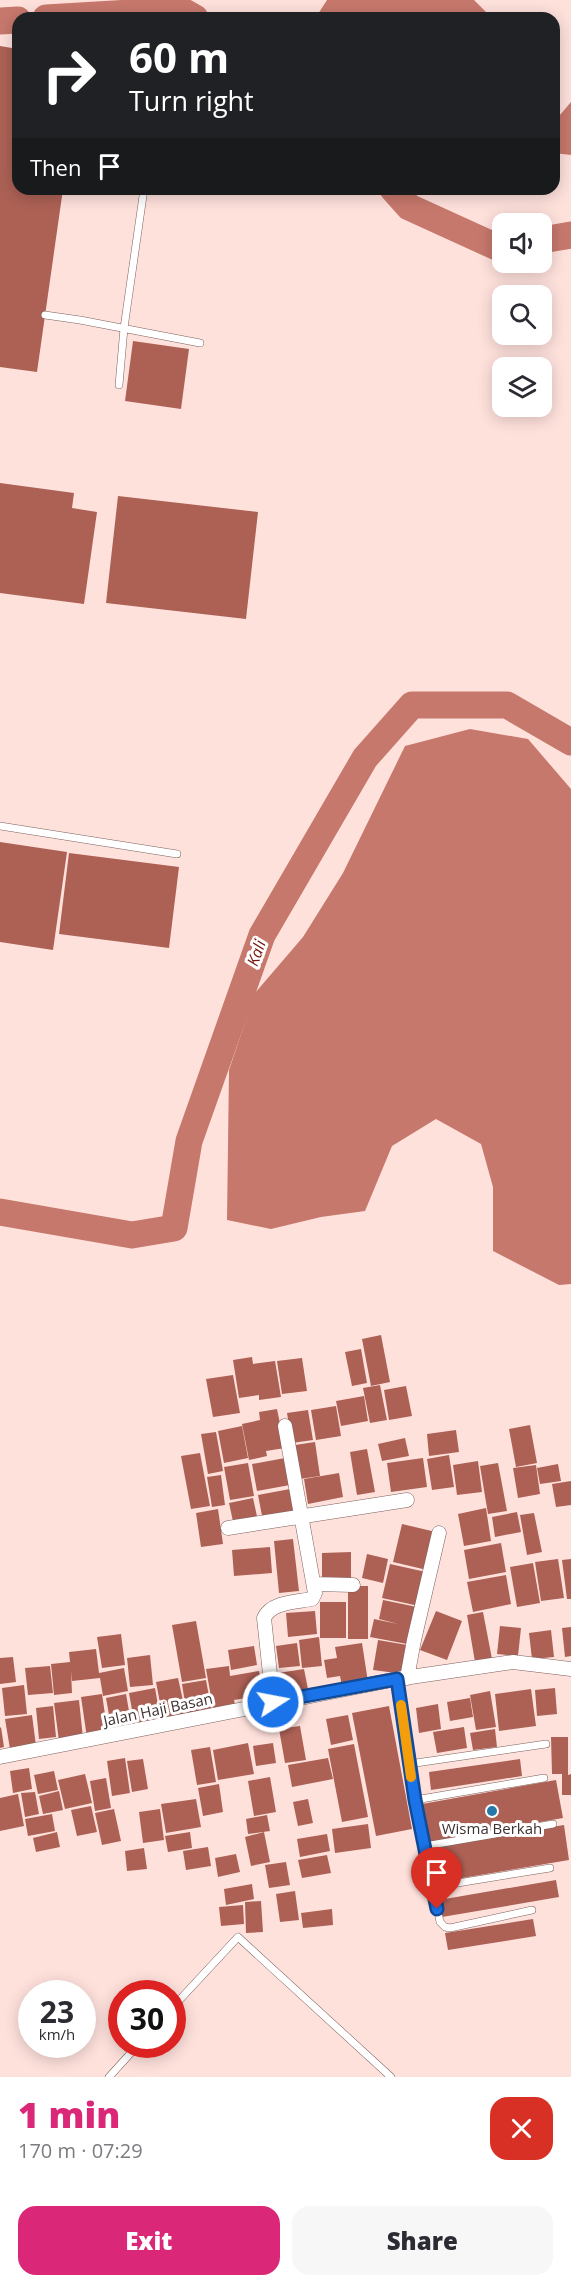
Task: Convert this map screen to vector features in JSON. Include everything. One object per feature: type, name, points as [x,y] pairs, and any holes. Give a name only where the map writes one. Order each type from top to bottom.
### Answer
[{"type":"street","points":[[273,1702],[264,1618],[269,1610],[279,1605],[312,1599],[315,1593],[285,1426]]},
{"type":"street","points":[[228,1528],[407,1500]]},
{"type":"street","points":[[402,1679],[414,1640],[439,1533]]},
{"type":"street","points":[[314,1584],[353,1585]]},
{"type":"street","name":"Jalan Haji Basan","points":[[0,1757],[273,1702],[402,1679],[513,1662],[571,1669]]},
{"type":"lane","points":[[119,386],[124,328],[143,195]]},
{"type":"lane","points":[[45,315],[200,343]]},
{"type":"lane","points":[[0,826],[177,854]]},
{"type":"lane","points":[[402,1679],[409,1764],[440,1922],[450,1928],[532,1910]]},
{"type":"lane","points":[[409,1764],[546,1744]]},
{"type":"lane","points":[[415,1800],[544,1778]]},
{"type":"lane","points":[[425,1846],[553,1824]]},
{"type":"lane","points":[[433,1887],[550,1868]]},
{"type":"lane","points":[[186,1993],[238,1937],[391,2077]]},
{"type":"lane","points":[[109,2077],[126,2058]]},
{"type":"shaded area","points":[[327,0],[474,0],[486,12],[319,12]]},
{"type":"shaded area","points":[[571,102],[571,155],[560,154],[560,115]]},
{"type":"shaded area","points":[[470,729],[528,739],[571,789],[571,1284],[559,1285],[493,1251],[493,1187],[481,1144],[436,1119],[392,1146],[365,1211],[321,1217],[271,1229],[227,1220],[229,1070],[255,993],[303,937],[343,873],[405,746]]},
{"type":"building","points":[[0,46],[12,48],[12,195],[62,195],[37,372],[0,367]]},
{"type":"building","points":[[133,341],[189,349],[181,409],[125,401]]},
{"type":"building","points":[[0,483],[74,493],[72,508],[97,512],[84,604],[0,593]]},
{"type":"building","points":[[118,496],[258,512],[246,619],[106,603]]},
{"type":"building","points":[[0,842],[67,852],[53,950],[0,942]]},
{"type":"building","points":[[69,853],[179,867],[169,948],[59,934]]},
{"type":"building","points":[[381,1335],[390,1382],[371,1386],[362,1339]]},
{"type":"building","points":[[361,1349],[367,1383],[352,1386],[345,1352]]},
{"type":"building","points":[[252,1357],[253,1364],[275,1361],[281,1397],[259,1400],[259,1395],[239,1398],[233,1360]]},
{"type":"building","points":[[302,1358],[307,1391],[282,1394],[277,1361]]},
{"type":"building","points":[[233,1375],[240,1413],[213,1417],[206,1379]]},
{"type":"building","points":[[380,1385],[387,1420],[370,1423],[363,1388]]},
{"type":"building","points":[[406,1386],[412,1416],[389,1420],[384,1390]]},
{"type":"building","points":[[364,1396],[368,1421],[341,1426],[336,1401]]},
{"type":"building","points":[[336,1406],[341,1436],[316,1440],[311,1410]]},
{"type":"building","points":[[277,1409],[285,1448],[266,1451],[267,1456],[249,1460],[242,1424],[260,1420],[259,1412]]},
{"type":"building","points":[[308,1410],[313,1440],[292,1443],[287,1413]]},
{"type":"building","points":[[530,1425],[537,1463],[516,1467],[509,1429]]},
{"type":"building","points":[[242,1426],[248,1458],[224,1463],[218,1431]]},
{"type":"building","points":[[456,1430],[459,1452],[429,1456],[427,1434]]},
{"type":"building","points":[[216,1432],[223,1471],[208,1474],[201,1434]]},
{"type":"building","points":[[405,1438],[409,1456],[382,1461],[378,1444]]},
{"type":"building","points":[[315,1442],[320,1476],[300,1479],[295,1445]]},
{"type":"building","points":[[367,1449],[375,1492],[357,1495],[350,1452]]},
{"type":"building","points":[[200,1453],[210,1506],[191,1509],[181,1456]]},
{"type":"building","points":[[449,1455],[454,1487],[432,1490],[427,1459]]},
{"type":"building","points":[[285,1458],[290,1485],[257,1491],[252,1464]]},
{"type":"building","points":[[423,1458],[427,1487],[391,1492],[387,1463]]},
{"type":"building","points":[[478,1461],[482,1492],[457,1495],[453,1465]]},
{"type":"building","points":[[248,1463],[254,1496],[230,1500],[224,1467]]},
{"type":"building","points":[[498,1463],[507,1511],[488,1514],[480,1466]]},
{"type":"building","points":[[558,1464],[561,1481],[540,1484],[537,1468]]},
{"type":"building","points":[[536,1465],[540,1494],[518,1498],[513,1468]]},
{"type":"building","points":[[339,1473],[343,1497],[308,1504],[304,1479]]},
{"type":"building","points":[[221,1475],[225,1505],[212,1507],[207,1477]]},
{"type":"building","points":[[571,1481],[571,1505],[556,1507],[552,1484]]},
{"type":"building","points":[[290,1489],[295,1515],[263,1521],[258,1495]]},
{"type":"building","points":[[253,1498],[258,1521],[234,1526],[229,1503]]},
{"type":"building","points":[[486,1508],[491,1541],[464,1546],[458,1514]]},
{"type":"building","points":[[218,1509],[223,1544],[201,1547],[196,1513]]},
{"type":"building","points":[[517,1512],[521,1532],[495,1537],[492,1517]]},
{"type":"building","points":[[534,1513],[542,1552],[527,1555],[520,1515]]},
{"type":"building","points":[[402,1524],[436,1532],[427,1570],[393,1562]]},
{"type":"building","points":[[293,1539],[299,1591],[279,1593],[274,1541]]},
{"type":"building","points":[[501,1543],[506,1572],[469,1579],[464,1550]]},
{"type":"building","points":[[270,1547],[272,1573],[234,1576],[232,1550]]},
{"type":"building","points":[[351,1552],[351,1578],[322,1578],[322,1553]]},
{"type":"building","points":[[367,1554],[388,1559],[383,1583],[362,1578]]},
{"type":"building","points":[[558,1559],[564,1598],[541,1601],[535,1562]]},
{"type":"building","points":[[571,1559],[571,1599],[567,1599],[562,1560]]},
{"type":"building","points":[[533,1563],[540,1603],[517,1607],[510,1567]]},
{"type":"building","points":[[390,1564],[426,1572],[419,1606],[382,1598]]},
{"type":"building","points":[[506,1575],[511,1604],[473,1612],[467,1582]]},
{"type":"building","points":[[348,1586],[368,1586],[368,1639],[348,1639]]},
{"type":"building","points":[[383,1600],[417,1607],[407,1644],[370,1637],[374,1619],[398,1624],[379,1619]]},
{"type":"building","points":[[320,1602],[346,1602],[346,1638],[320,1638]]},
{"type":"building","points":[[315,1611],[317,1634],[288,1637],[286,1613]]},
{"type":"building","points":[[436,1611],[462,1621],[447,1660],[420,1650]]},
{"type":"building","points":[[483,1612],[492,1659],[475,1662],[467,1615]]},
{"type":"building","points":[[196,1621],[206,1678],[182,1682],[172,1625]]},
{"type":"building","points":[[500,1626],[521,1628],[518,1656],[497,1654]]},
{"type":"building","points":[[571,1627],[571,1656],[565,1657],[562,1628]]},
{"type":"building","points":[[551,1630],[554,1657],[532,1659],[529,1633]]},
{"type":"building","points":[[121,1634],[125,1665],[102,1668],[97,1637]]},
{"type":"building","points":[[319,1637],[322,1666],[302,1668],[299,1640]]},
{"type":"building","points":[[378,1640],[407,1645],[403,1674],[373,1670]]},
{"type":"building","points":[[297,1643],[300,1666],[279,1668],[276,1646]]},
{"type":"building","points":[[362,1643],[368,1682],[342,1686],[340,1676],[327,1678],[324,1660],[337,1658],[335,1647]]},
{"type":"building","points":[[254,1646],[257,1665],[231,1670],[228,1650]]},
{"type":"building","points":[[96,1649],[99,1673],[124,1668],[128,1691],[103,1696],[100,1678],[72,1681],[71,1671],[72,1693],[54,1695],[51,1664],[70,1662],[69,1652]]},
{"type":"building","points":[[150,1655],[153,1685],[130,1687],[127,1658]]},
{"type":"building","points":[[13,1657],[16,1682],[0,1684],[0,1658]]},
{"type":"building","points":[[50,1666],[53,1693],[28,1695],[25,1668]]},
{"type":"building","points":[[229,1666],[230,1676],[259,1671],[263,1695],[234,1700],[235,1704],[213,1708],[206,1669]]},
{"type":"building","points":[[304,1669],[309,1694],[283,1698],[278,1673]]},
{"type":"building","points":[[178,1678],[186,1714],[163,1719],[156,1682]]},
{"type":"building","points":[[206,1680],[212,1712],[187,1716],[182,1684]]},
{"type":"building","points":[[24,1685],[27,1714],[5,1716],[2,1688]]},
{"type":"building","points":[[155,1688],[161,1722],[135,1727],[129,1693]]},
{"type":"building","points":[[555,1688],[557,1714],[537,1716],[535,1690]]},
{"type":"building","points":[[531,1689],[536,1726],[499,1731],[495,1694]]},
{"type":"building","points":[[490,1691],[496,1727],[476,1730],[470,1695]]},
{"type":"building","points":[[102,1694],[108,1735],[87,1738],[81,1697]]},
{"type":"building","points":[[126,1694],[132,1728],[112,1732],[106,1698]]},
{"type":"building","points":[[470,1698],[473,1717],[450,1721],[447,1702]]},
{"type":"building","points":[[79,1700],[83,1738],[59,1741],[54,1703]]},
{"type":"building","points":[[438,1704],[441,1729],[419,1733],[416,1708]]},
{"type":"building","points":[[53,1706],[56,1737],[39,1739],[36,1708]]},
{"type":"building","points":[[389,1706],[412,1829],[376,1836],[352,1713]]},
{"type":"building","points":[[32,1715],[36,1746],[10,1749],[5,1719]]},
{"type":"building","points":[[348,1715],[353,1740],[331,1745],[326,1719]]},
{"type":"building","points":[[300,1726],[306,1760],[285,1763],[279,1729]]},
{"type":"building","points":[[464,1727],[467,1748],[437,1753],[433,1732]]},
{"type":"building","points":[[0,1728],[4,1747],[0,1748]]},
{"type":"building","points":[[495,1729],[497,1747],[473,1750],[470,1733]]},
{"type":"building","points":[[551,1737],[568,1737],[568,1775],[571,1774],[571,1795],[562,1795],[562,1774],[552,1774]]},
{"type":"building","points":[[248,1743],[254,1774],[218,1780],[213,1750]]},
{"type":"building","points":[[273,1743],[276,1763],[256,1766],[253,1746]]},
{"type":"building","points":[[354,1744],[368,1817],[342,1822],[328,1749]]},
{"type":"building","points":[[210,1747],[216,1782],[197,1785],[191,1750]]},
{"type":"building","points":[[125,1758],[130,1793],[112,1796],[107,1761]]},
{"type":"building","points":[[328,1758],[333,1779],[292,1787],[288,1765]]},
{"type":"building","points":[[143,1759],[148,1789],[132,1792],[127,1761]]},
{"type":"building","points":[[520,1759],[522,1776],[431,1790],[429,1772]]},
{"type":"building","points":[[29,1768],[32,1789],[13,1793],[10,1771]]},
{"type":"building","points":[[54,1771],[58,1790],[38,1794],[34,1775]]},
{"type":"building","points":[[85,1774],[92,1803],[65,1809],[58,1780]]},
{"type":"building","points":[[270,1777],[276,1812],[254,1816],[248,1781]]},
{"type":"building","points":[[106,1778],[111,1808],[95,1811],[90,1781]]},
{"type":"building","name":"Wisma Berkah","points":[[556,1780],[563,1818],[428,1842],[422,1804]]},
{"type":"building","points":[[219,1784],[223,1812],[203,1816],[198,1788]]},
{"type":"building","points":[[59,1791],[63,1810],[43,1814],[39,1796]]},
{"type":"building","points":[[35,1792],[39,1814],[25,1817],[21,1793]]},
{"type":"building","points":[[18,1794],[24,1826],[0,1831],[0,1798]]},
{"type":"building","points":[[196,1799],[201,1827],[166,1833],[161,1804]]},
{"type":"building","points":[[308,1799],[313,1823],[298,1826],[293,1802]]},
{"type":"building","points":[[91,1806],[97,1832],[77,1836],[71,1810]]},
{"type":"building","points":[[114,1809],[121,1841],[102,1845],[95,1813]]},
{"type":"building","points":[[160,1809],[164,1840],[143,1843],[139,1812]]},
{"type":"building","points":[[52,1814],[55,1831],[28,1836],[25,1819]]},
{"type":"building","points":[[267,1815],[270,1831],[248,1834],[246,1819]]},
{"type":"building","points":[[368,1824],[371,1848],[335,1853],[332,1829]]},
{"type":"building","name":"Wisma Berkah","points":[[564,1825],[569,1860],[438,1882],[432,1847]]},
{"type":"building","points":[[57,1832],[60,1847],[36,1852],[33,1838]]},
{"type":"building","points":[[190,1832],[192,1848],[168,1852],[165,1836]]},
{"type":"building","points":[[264,1832],[270,1862],[251,1866],[245,1837]]},
{"type":"building","points":[[327,1834],[330,1851],[300,1857],[297,1839]]},
{"type":"building","points":[[208,1847],[211,1866],[186,1870],[183,1851]]},
{"type":"building","points":[[144,1848],[147,1869],[127,1871],[125,1851]]},
{"type":"building","points":[[236,1854],[240,1872],[218,1877],[215,1858]]},
{"type":"building","points":[[327,1855],[331,1873],[302,1878],[298,1860]]},
{"type":"building","points":[[286,1862],[290,1885],[269,1888],[265,1865]]},
{"type":"building","points":[[556,1880],[559,1897],[442,1917],[439,1900]]},
{"type":"building","points":[[252,1884],[254,1899],[226,1905],[224,1889]]},
{"type":"building","points":[[295,1891],[299,1920],[280,1922],[276,1894]]},
{"type":"building","points":[[261,1901],[263,1932],[246,1933],[245,1902]]},
{"type":"building","points":[[243,1905],[244,1924],[221,1926],[219,1907]]},
{"type":"building","points":[[332,1909],[333,1925],[303,1928],[301,1913]]},
{"type":"building","points":[[533,1919],[536,1936],[448,1950],[445,1933]]},
{"type":"waterway","points":[[147,12],[181,10],[184,12]]},
{"type":"waterway","points":[[0,21],[12,20]]},
{"type":"waterway","points":[[398,195],[409,207],[492,245]]},
{"type":"waterway","points":[[552,238],[571,235]]},
{"type":"waterway","name":"Kali","points":[[0,1212],[132,1235],[174,1228],[189,1141],[262,935],[365,758],[412,705],[507,705],[571,742]]},
{"type":"slow traffic","points":[[401,1705],[411,1777]]},
{"type":"place","name":"Wisma Berkah","points":[[492,1811]]},
{"type":"route","points":[[273,1702],[397,1679],[415,1800],[437,1909]]}]
